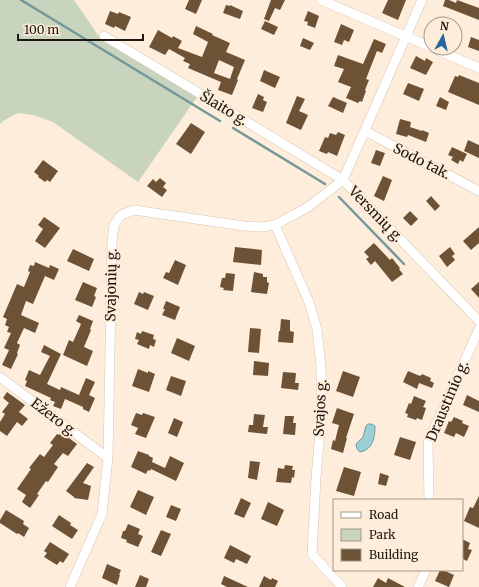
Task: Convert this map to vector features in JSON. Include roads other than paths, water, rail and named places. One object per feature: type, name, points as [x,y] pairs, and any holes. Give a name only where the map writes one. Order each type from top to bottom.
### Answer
[{"type":"street","points":[[321,0],[423,44]]},
{"type":"street","name":"Versmių g.","points":[[422,0],[343,180],[479,321]]},
{"type":"street","name":"Šlaito g.","points":[[104,36],[343,180]]},
{"type":"street","points":[[451,56],[479,68]]},
{"type":"street","name":"Sodo tak.","points":[[364,131],[479,191]]},
{"type":"street","name":"Svajonių g.","points":[[70,587],[102,514],[108,458],[112,240],[114,225],[121,215],[134,210],[244,226],[261,227],[275,225],[308,207],[343,180]]},
{"type":"street","name":"Svajos g.","points":[[275,225],[309,302],[317,329],[321,367],[322,406],[312,554],[342,587]]},
{"type":"street","name":"Draustinio g.","points":[[429,499],[428,442],[479,329]]},
{"type":"street","name":"Ežero g.","points":[[0,376],[108,458]]},
{"type":"street","points":[[418,587],[426,571]]},
{"type":"water","points":[[368,424],[375,426],[374,439],[368,449],[360,452],[357,449],[356,444],[363,437]]},
{"type":"waterway","points":[[21,0],[220,121]]},
{"type":"waterway","points":[[233,128],[325,184]]},
{"type":"waterway","points":[[339,197],[404,264]]}]
